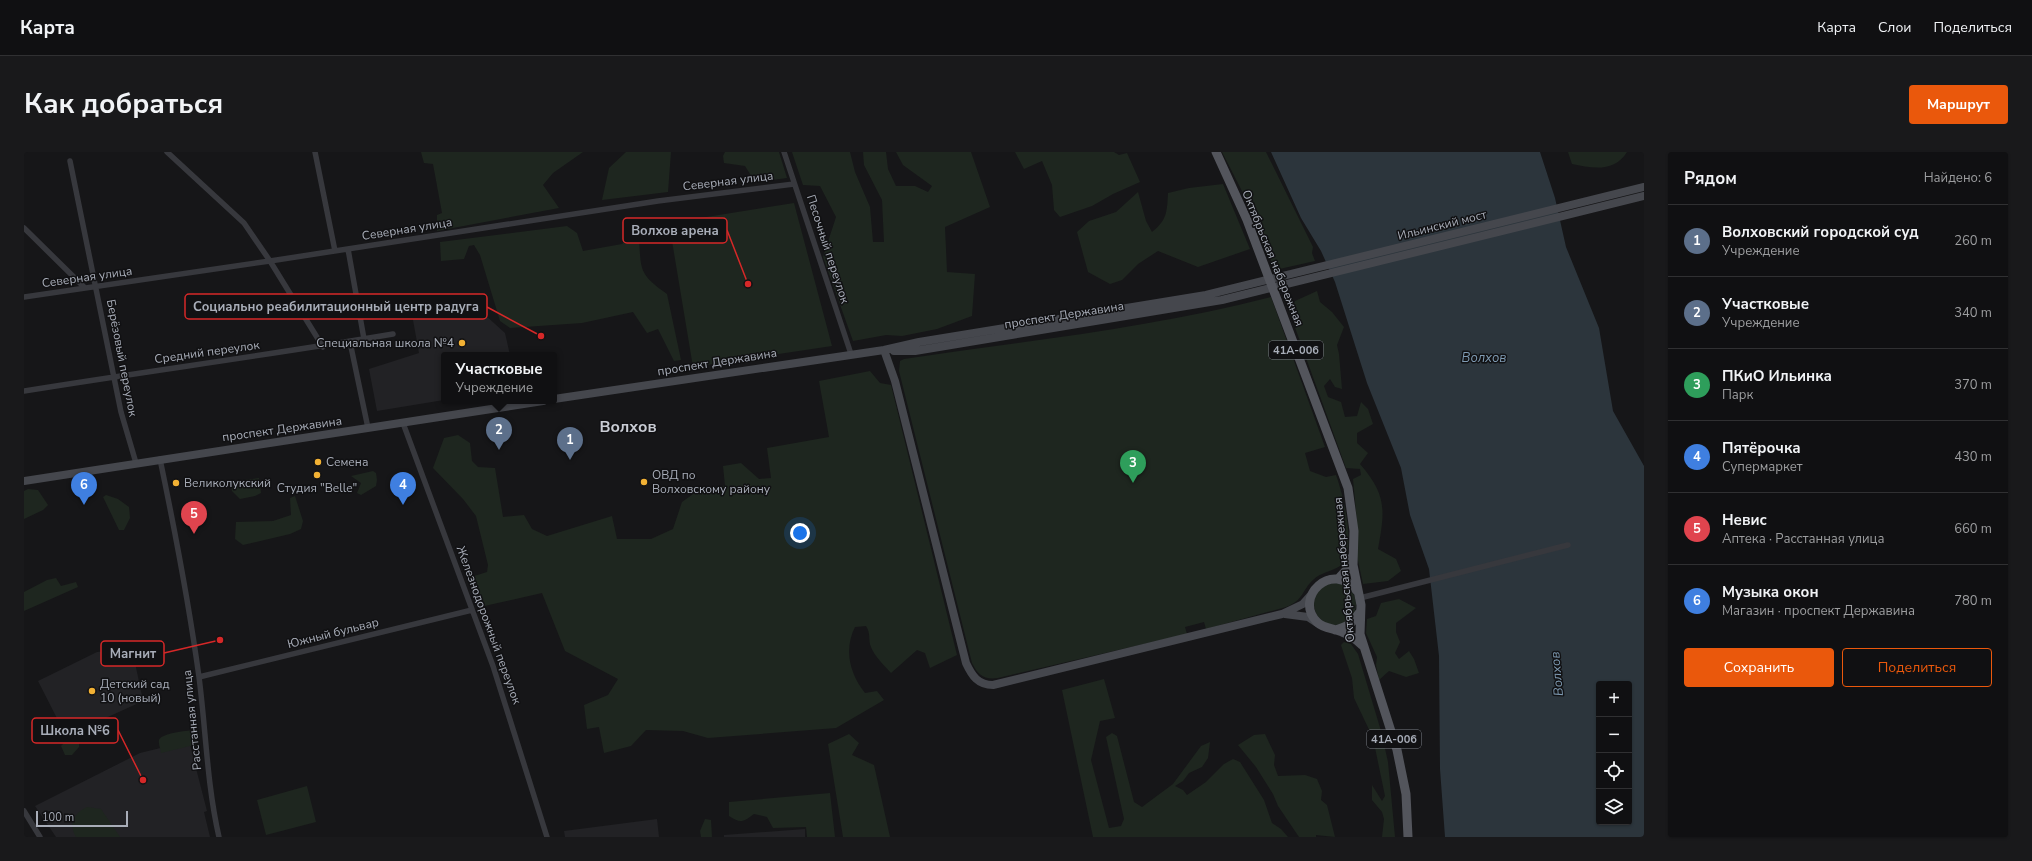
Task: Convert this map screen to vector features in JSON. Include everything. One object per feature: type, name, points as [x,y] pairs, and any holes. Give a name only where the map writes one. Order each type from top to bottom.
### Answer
[{"type":"main road","name":"Октябрьская набережная","points":[[1216,152],[1247,220],[1348,488],[1354,531],[1352,554],[1359,595],[1359,623],[1362,645],[1398,750],[1406,794],[1408,837]]},
{"type":"main road","name":"Ильинский мост","points":[[1245,285],[1644,187]]},
{"type":"main road","name":"Ильинский мост","points":[[1248,294],[1644,196]]},
{"type":"main road","name":"проспект Державина","points":[[557,399],[884,350],[919,342],[1199,296],[1245,285]]},
{"type":"main road","name":"проспект Державина","points":[[884,350],[915,351],[1167,311],[1248,294]]},
{"type":"main road","points":[[884,350],[895,381],[966,663],[973,677],[982,684],[993,685],[1282,614],[1303,604],[1322,582],[1329,579],[1346,581],[1359,595]]},
{"type":"main road","name":"проспект Державина","points":[[24,481],[524,404]]},
{"type":"main road","points":[[1338,579],[1350,566],[1352,554]]},
{"type":"main road","points":[[1311,595],[1311,613],[1316,621],[1323,626]]},
{"type":"main road","points":[[1336,630],[1346,627],[1355,620],[1360,611]]},
{"type":"main road","points":[[1282,614],[1308,617],[1323,626],[1349,635],[1362,645]]},
{"type":"street","points":[[167,152],[244,223],[270,261],[323,347]]},
{"type":"street","points":[[315,152],[335,251]]},
{"type":"street","name":"Песочный переулок","points":[[784,152],[851,354]]},
{"type":"street","name":"Берёзовый переулок","points":[[70,162],[97,287],[121,412],[136,463]]},
{"type":"street","name":"Северная улица","points":[[24,297],[84,287],[97,287],[270,261],[651,202],[794,184]]},
{"type":"street","points":[[24,228],[84,287]]},
{"type":"street","points":[[348,249],[364,339]]},
{"type":"street","name":"Средний переулок","points":[[24,391],[115,376],[323,347],[393,334]]},
{"type":"street","points":[[350,342],[368,428]]},
{"type":"street","name":"Железнодорожный переулок","points":[[403,423],[517,737],[547,837]]},
{"type":"street","name":"Расстанная улица","points":[[160,459],[176,541],[199,677],[213,812],[219,837]]},
{"type":"street","points":[[1359,595],[1406,585],[1568,545]]},
{"type":"street","name":"Южный бульвар","points":[[199,677],[472,610]]},
{"type":"street","points":[[24,811],[40,837]]},
{"type":"shaded area","points":[[421,152],[583,152],[553,173],[543,185],[559,208],[437,231],[437,215],[442,213],[433,164],[424,163]]},
{"type":"shaded area","points":[[626,152],[671,152],[668,192],[602,200],[609,168]]},
{"type":"shaded area","points":[[725,152],[779,152],[787,178],[755,182],[745,166],[724,163],[723,156]]},
{"type":"shaded area","points":[[792,152],[850,152],[855,172],[870,207],[873,242],[884,242],[882,200],[864,165],[863,152],[886,152],[888,169],[896,186],[915,186],[928,192],[932,186],[903,165],[896,152],[971,152],[990,207],[945,227],[947,272],[975,274],[972,316],[937,329],[902,336],[886,335],[853,341],[823,257],[836,217],[820,186],[803,185]]},
{"type":"shaded area","points":[[1015,152],[1114,152],[1119,155],[1127,153],[1140,182],[1113,194],[1092,206],[1060,217],[1054,210],[1052,185],[1042,161],[1024,169]]},
{"type":"shaded area","points":[[1222,152],[1266,152],[1313,247],[1312,253],[1315,261],[1275,270],[1243,193]]},
{"type":"shaded area","points":[[1568,152],[1627,152],[1622,159],[1609,166],[1587,167],[1572,164]]},
{"type":"shaded area","points":[[1223,184],[1250,249],[1198,267],[1158,251],[1138,264],[1122,280],[1110,284],[1088,272],[1077,232],[1089,221],[1116,212],[1138,192],[1146,221],[1152,232],[1161,224],[1165,215],[1168,193],[1189,188]]},
{"type":"shaded area","points":[[794,203],[832,346],[693,367],[669,223]]},
{"type":"shaded area","points":[[567,226],[577,233],[583,251],[622,244],[629,238],[639,238],[640,258],[643,271],[651,281],[667,294],[681,360],[674,361],[658,329],[647,333],[633,312],[582,323],[510,328],[500,321],[480,255],[474,245],[469,246],[464,259],[441,261],[440,242]]},
{"type":"shaded area","points":[[1317,291],[1320,302],[1332,312],[1344,327],[1337,345],[1342,389],[1335,387],[1330,379],[1324,386],[1328,397],[1341,402],[1345,417],[1357,416],[1361,402],[1368,409],[1373,424],[1357,433],[1357,443],[1368,453],[1360,464],[1375,485],[1382,504],[1382,524],[1378,549],[1396,559],[1401,571],[1388,581],[1363,584],[1357,556],[1357,522],[1353,479],[1361,475],[1360,469],[1346,468],[1289,311],[1295,301]]},
{"type":"shaded area","name":"Специальная школа №4","points":[[433,294],[441,300],[464,296],[505,333],[509,352],[441,352],[441,400],[377,411],[369,369],[419,353],[409,298]]},
{"type":"shaded area","points":[[1271,297],[1325,447],[1305,453],[1310,471],[1326,477],[1336,475],[1342,495],[1347,522],[1348,549],[1345,559],[1340,566],[1316,577],[1309,584],[1300,598],[1286,607],[1206,629],[1204,622],[1185,627],[1187,634],[998,678],[989,678],[979,674],[972,663],[899,371],[900,361],[904,359],[1089,333],[1226,308]]},
{"type":"shaded area","points":[[870,371],[880,383],[891,385],[957,655],[930,668],[925,653],[917,650],[891,673],[873,651],[866,626],[855,627],[849,652],[855,677],[865,693],[877,691],[884,700],[836,728],[708,738],[683,731],[646,730],[631,746],[604,753],[599,727],[587,729],[584,705],[608,695],[618,679],[565,651],[542,593],[480,607],[471,577],[487,572],[488,565],[476,516],[463,499],[433,468],[444,438],[458,435],[470,443],[472,461],[478,467],[495,468],[503,517],[524,515],[532,529],[547,536],[612,516],[617,539],[651,539],[673,529],[682,502],[700,489],[725,486],[723,466],[741,463],[759,479],[771,478],[767,448],[829,437],[819,381]]},
{"type":"shaded area","points":[[373,471],[376,473],[376,486],[361,495],[357,493],[361,483],[351,476]]},
{"type":"shaded area","points":[[259,478],[261,493],[255,496],[240,499],[232,491],[230,482]]},
{"type":"shaded area","points":[[28,489],[38,490],[48,505],[43,510],[24,519],[24,491]]},
{"type":"shaded area","points":[[106,495],[118,499],[129,507],[130,518],[124,530],[119,530],[103,497]]},
{"type":"shaded area","points":[[295,496],[303,521],[301,529],[290,534],[243,545],[235,539],[236,522],[273,521],[291,515],[290,498]]},
{"type":"shaded area","points":[[56,578],[61,586],[76,582],[78,587],[24,611],[24,592],[47,580]]},
{"type":"shaded area","points":[[1335,583],[1350,589],[1356,604],[1350,619],[1335,625],[1320,619],[1314,604],[1320,589]]},
{"type":"shaded area","points":[[1399,599],[1416,608],[1396,623],[1396,632],[1400,642],[1395,653],[1399,659],[1409,651],[1414,659],[1419,673],[1406,677],[1389,671],[1379,680],[1376,665],[1377,657],[1366,633],[1367,619],[1376,616],[1381,603]]},
{"type":"shaded area","points":[[1344,642],[1351,644],[1358,654],[1381,731],[1388,762],[1395,837],[1382,837],[1384,819],[1382,812],[1372,800],[1372,785],[1382,801],[1385,796],[1373,738],[1354,698],[1352,678],[1341,645]]},
{"type":"shaded area","name":"Детский сад 10 (новый)","points":[[132,648],[143,701],[66,736],[38,681],[97,652]]},
{"type":"shaded area","points":[[1104,679],[1115,718],[1100,721],[1091,760],[1109,828],[1121,826],[1124,819],[1106,737],[1112,733],[1117,736],[1134,802],[1142,807],[1173,784],[1201,746],[1210,742],[1208,758],[1202,767],[1189,773],[1183,781],[1175,786],[1183,790],[1187,795],[1206,782],[1224,764],[1233,759],[1240,762],[1264,800],[1272,823],[1281,829],[1288,837],[1093,837],[1062,690]]},
{"type":"shaded area","points":[[193,730],[198,744],[161,753],[159,740],[161,738],[174,733]]},
{"type":"shaded area","points":[[849,734],[859,743],[852,755],[874,765],[890,837],[843,837],[828,744]]},
{"type":"shaded area","points":[[1265,734],[1275,755],[1274,765],[1278,776],[1305,775],[1317,779],[1322,791],[1321,800],[1327,805],[1335,837],[1316,835],[1316,837],[1299,837],[1278,806],[1273,794],[1256,767],[1238,745],[1254,735]]},
{"type":"shaded area","points":[[72,735],[79,737],[79,747],[72,755],[65,755],[61,746]]},
{"type":"shaded area","points":[[189,741],[207,811],[204,812],[210,837],[56,837],[35,806],[140,753]]},
{"type":"shaded area","points":[[307,786],[316,822],[266,835],[257,800]]},
{"type":"shaded area","points":[[830,793],[835,837],[807,837],[806,827],[773,828],[767,817],[754,814],[742,821],[736,820],[729,816],[729,802]]},
{"type":"shaded area","points":[[87,807],[101,809],[120,837],[76,837],[73,828],[74,819],[82,809]]},
{"type":"shaded area","points":[[657,819],[659,837],[565,837],[564,831]]},
{"type":"shaded area","points":[[705,819],[711,820],[712,837],[701,837],[700,831]]},
{"type":"shaded area","points":[[805,829],[805,837],[724,837],[724,835]]},
{"type":"water","name":"Волхов","points":[[1271,152],[1540,152],[1555,198],[1566,247],[1599,328],[1613,411],[1644,466],[1644,837],[1445,837],[1440,769],[1439,656],[1429,569],[1410,515],[1401,468],[1367,383],[1335,282],[1321,251],[1301,218]]},
{"type":"place","name":"Волхов арена","points":[[748,284]]},
{"type":"place","name":"Социально реабилитационный центр радуга","points":[[541,336]]},
{"type":"place","name":"Специальная школа №4","points":[[462,343]]},
{"type":"place","name":"Участковые","points":[[499,450]]},
{"type":"place","name":"Волховский городской суд","points":[[570,460]]},
{"type":"place","name":"Семена","points":[[318,462]]},
{"type":"place","name":"Студия \"Belle\"","points":[[317,475]]},
{"type":"place","name":"ОВД по Волховскому району","points":[[644,482]]},
{"type":"place","name":"Великолукский","points":[[176,483]]},
{"type":"place","name":"ПКиО Ильинка","points":[[1133,483]]},
{"type":"place","name":"Музыка окон","points":[[84,505]]},
{"type":"place","name":"Пятёрочка","points":[[403,505]]},
{"type":"place","name":"Невис","points":[[194,534]]},
{"type":"place","name":"Магнит","points":[[220,640]]},
{"type":"place","name":"Детский сад 10 (новый)","points":[[92,691]]},
{"type":"place","name":"Школа №6","points":[[143,780]]},
{"type":"district","name":"Волхов","points":[[628,426]]}]
